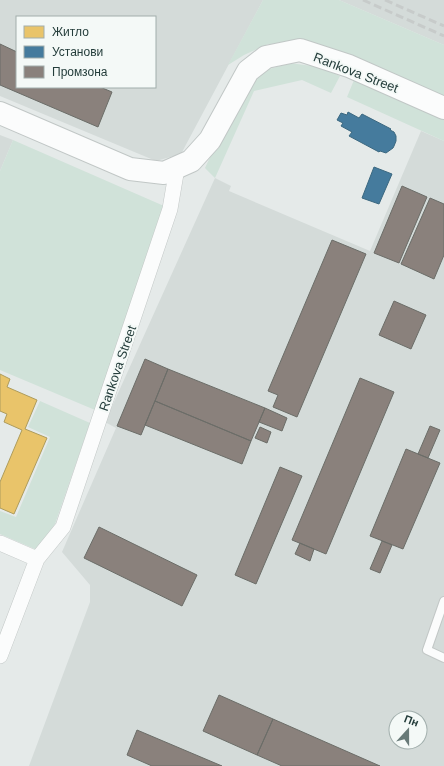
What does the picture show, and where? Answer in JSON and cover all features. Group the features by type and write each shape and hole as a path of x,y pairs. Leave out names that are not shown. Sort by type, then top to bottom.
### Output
{"street":[{"name":"Rankova Street","path":"0,113 130,169 164,173 191,161 210,140 248,70 266,57 300,50 349,66 444,108"},
{"name":"Rankova Street","path":"0,656 37,559 63,527 170,209 177,168"},
{"path":"0,543 37,559"}],"lane":[{"path":"444,601 427,650 444,658"}],"shaded area":[{"path":"0,0 263,0 181,154 156,161 0,96"},
{"path":"339,0 444,0 444,45"},
{"path":"421,131 444,141 444,766 29,766 90,602 90,585 62,552 116,428 105,422 215,178 231,186 229,191 370,251"},
{"path":"0,135 13,140 0,171"}],"green space":[{"path":"263,0 339,0 444,45 444,100 296,43 268,44 244,55 228,65"},
{"path":"290,63 319,67 340,76 331,93 302,80 254,91 215,178 205,168 239,95 259,72"},
{"path":"354,80 444,119 444,141 347,97"},
{"path":"13,140 164,206 95,410 0,370 0,171"},
{"path":"40,401 90,423 55,524 37,550 0,534 0,511 16,517 50,437 28,427"}],"building: Житло":[{"path":"0,374 10,379 7,387 37,400 25,429 47,438 14,514 0,508 0,482 22,430 4,422 7,414 0,411"}],"building: Установи":[{"path":"348,112 359,118 362,114 391,129 390,130 394,132 396,136 396,141 393,148 386,153 379,152 349,136 352,132 341,126 343,123 337,120 341,113 347,115"},
{"path":"374,167 392,174 379,204 362,198"}],"building: Промзона":[{"path":"0,44 16,52 16,88 102,88 112,92 98,127 0,85"},
{"path":"402,186 427,197 399,263 374,253"},
{"path":"430,198 444,204 444,255 434,279 401,264"},
{"path":"332,240 366,254 297,417 273,407 278,395 268,391"},
{"path":"394,301 426,315 411,349 379,335"},
{"path":"145,359 168,369 141,435 117,426"},
{"path":"168,369 265,408 251,441 155,401"},
{"path":"360,378 394,392 326,554 292,540"},
{"path":"155,401 251,441 242,464 145,425"},
{"path":"265,408 287,418 282,431 259,422"},
{"path":"430,426 440,430 428,458 418,454"},
{"path":"260,427 271,432 267,443 255,438"},
{"path":"406,449 440,463 403,549 370,536"},
{"path":"280,467 302,476 256,584 235,575"},
{"path":"99,527 197,575 182,606 84,558"},
{"path":"382,541 392,545 380,573 370,569"},
{"path":"300,543 314,549 310,561 295,554"},
{"path":"219,695 273,719 257,755 203,731"},
{"path":"273,719 380,766 282,766 257,755"},
{"path":"137,730 222,766 152,766 127,755"}],"railway":[{"path":"363,0 444,36"},
{"path":"385,0 444,26"}]}
